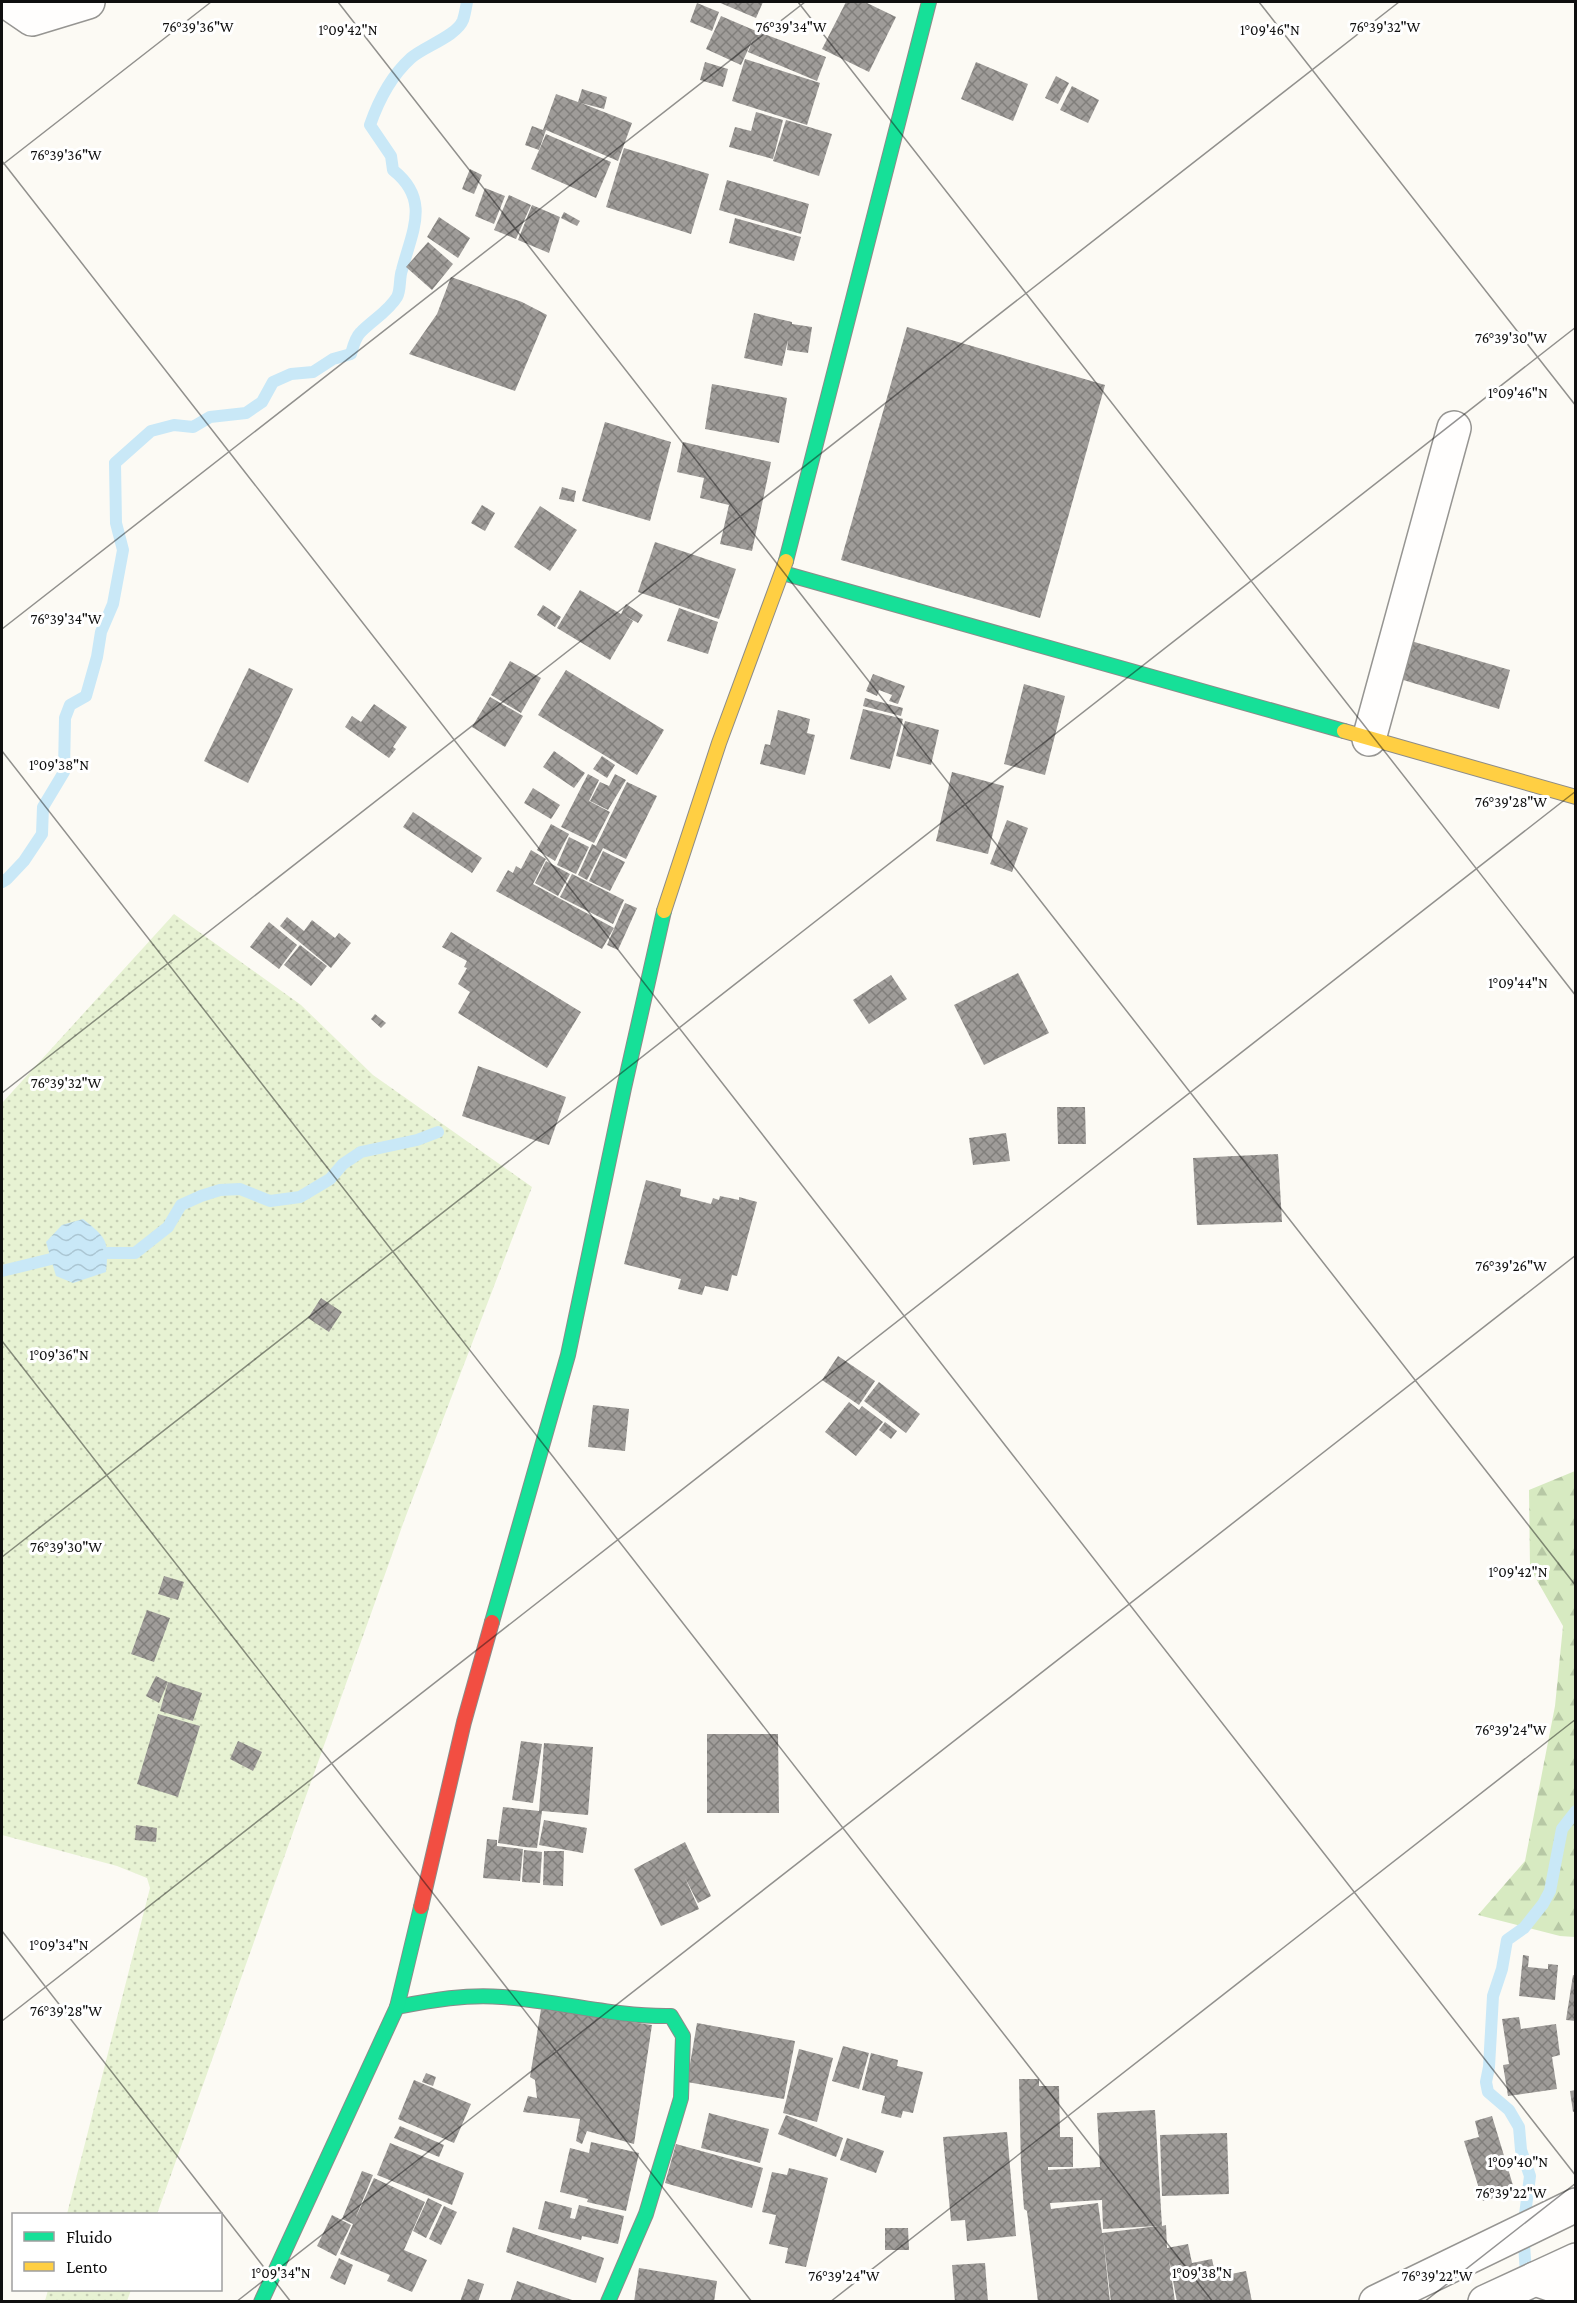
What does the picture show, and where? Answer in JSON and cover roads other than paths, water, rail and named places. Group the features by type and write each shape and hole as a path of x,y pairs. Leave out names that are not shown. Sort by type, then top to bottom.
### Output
{"street":[{"path":"7,2 33,19 88,2"},
{"path":"261,2301 398,2007 464,1722 568,1355 624,1088 665,908 719,743 783,573 930,2"},
{"path":"1369,739 1454,428"},
{"path":"783,573 1575,797"},
{"path":"398,2007 431,2000 501,1997 647,2018 670,2016 683,2036 681,2098 646,2214 608,2301"},
{"path":"1376,2301 1575,2205"},
{"path":"1485,2301 1575,2260"},
{"path":"1535,2278 1575,2293"}],"water":[{"path":"83,1219 105,1241 106,1272 73,1283 56,1276 46,1242 62,1225"}],"waterway":[{"path":"2,882 24,861 42,834 43,807 64,772 65,718 70,705 86,696 97,657 101,632 113,604 123,550 116,523 115,463 151,431 174,425 193,427 210,417 246,413 262,402 273,382 291,374 313,372 333,359 351,354 358,335 393,302 398,294 401,273 414,229 415,205 412,193 405,181 393,170 391,156 370,125 377,106 397,72 416,54 460,26 467,2"},
{"path":"108,1253 135,1253 168,1227 181,1205 201,1196 220,1190 240,1189 270,1201 300,1197 330,1179 343,1164 361,1152 417,1140 438,1132"},
{"path":"2,1271 51,1259"},
{"path":"1528,2302 1523,2230 1530,2176 1521,2150 1519,2127 1509,2110 1488,2092 1486,2082 1493,1996 1502,1969 1507,1940 1524,1928 1550,1891 1562,1829 1576,1811"}]}
